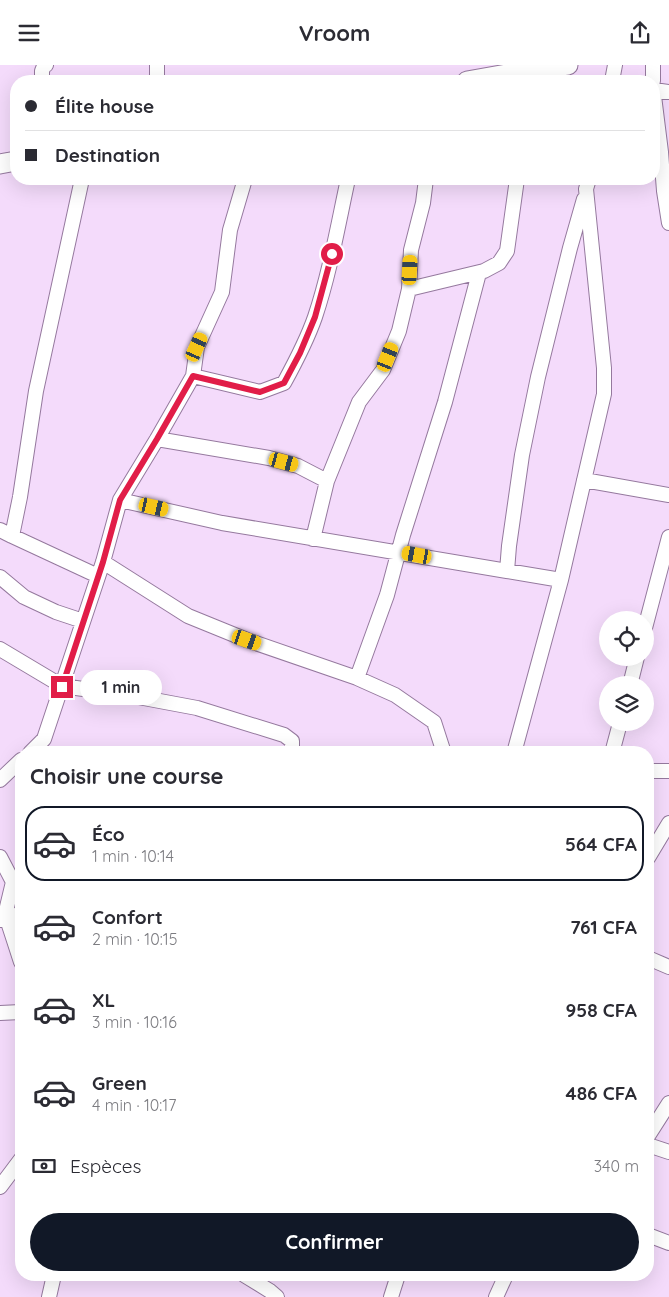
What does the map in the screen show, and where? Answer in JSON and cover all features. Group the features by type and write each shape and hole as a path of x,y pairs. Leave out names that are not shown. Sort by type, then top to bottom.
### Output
{"main road":[{"path":"533,75 568,65"}],"street":[{"path":"660,144 669,223"},
{"path":"81,185 36,391 20,497 6,533 98,576"},
{"path":"37,746 44,739 62,687 103,562 120,500 193,376 197,347 222,292 230,230 243,185"},
{"path":"193,376 260,392 284,383 300,353 315,317 347,185"},
{"path":"313,539 327,481 359,401 383,371 399,331 409,289 411,250 423,203 425,185"},
{"path":"409,289 478,273 498,263 507,251 516,185"},
{"path":"516,746 561,580 604,394 604,368 588,185"},
{"path":"507,571 522,455 538,377 588,185"},
{"path":"356,678 387,595 403,535 445,402 478,273"},
{"path":"157,439 269,458 298,466 327,481"},
{"path":"584,480 669,495"},
{"path":"120,500 222,523 561,580"},
{"path":"649,611 669,537"},
{"path":"103,562 188,616 247,640 356,678 395,695 434,722 442,746"},
{"path":"0,577 24,597 56,612 83,621"},
{"path":"0,649 62,687 133,696 197,709 284,735 292,741 292,746"},
{"path":"614,746 618,731"},
{"path":"0,780 15,766"},
{"path":"654,771 669,771"},
{"path":"654,848 669,823"},
{"path":"0,857 13,882 3,919 15,948"},
{"path":"3,919 15,915"},
{"path":"654,961 669,967"},
{"path":"0,1013 15,1012"},
{"path":"654,1127 669,1103"},
{"path":"654,1147 669,1153"},
{"path":"0,1187 15,1167"},
{"path":"654,1237 669,1243"},
{"path":"49,1297 53,1281"},
{"path":"254,1281 277,1297"},
{"path":"391,1297 396,1281"},
{"path":"496,1297 503,1281"}],"route":[{"path":"62,687 103,562 120,500 193,376 260,392 284,383 300,353 315,317 332,254"}]}
